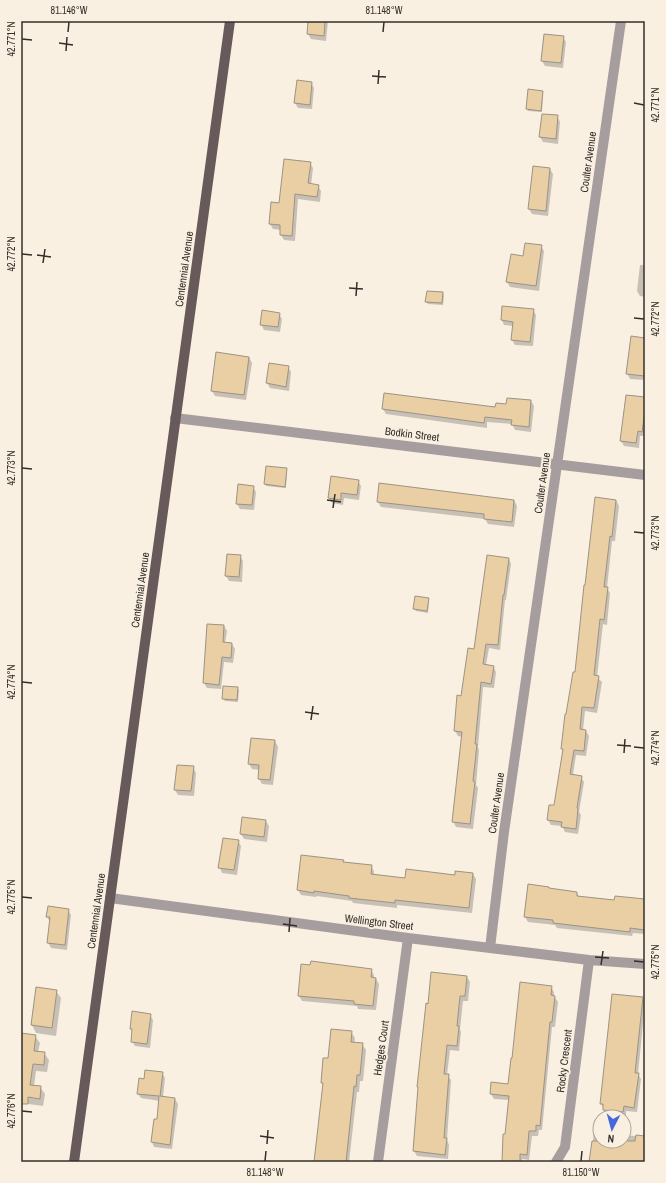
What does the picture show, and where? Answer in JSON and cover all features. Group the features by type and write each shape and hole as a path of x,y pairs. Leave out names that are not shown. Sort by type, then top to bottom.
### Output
{"main road":[{"name":"Centennial Avenue","path":"74,1162 230,21"}],"street":[{"name":"Coulter Avenue","path":"490,948 504,832 621,21"},
{"name":"Bodkin Street","path":"175,418 645,474"},
{"name":"Wellington Street","path":"110,898 408,938 589,960 645,964"},
{"name":"Hedges Court","path":"378,1162 408,938"},
{"name":"Rocky Crescent","path":"556,1162 565,1147 589,960"}],"building":[{"path":"308,21 325,21 324,36 307,34"},
{"path":"544,34 564,36 561,63 541,61"},
{"path":"297,80 312,82 310,105 294,103"},
{"path":"528,89 543,91 541,111 526,109"},
{"path":"542,114 558,115 556,139 539,137"},
{"path":"284,159 311,162 308,183 319,185 317,197 295,194 292,236 280,235 280,225 269,224 271,202 279,203"},
{"path":"533,166 550,168 546,211 528,209"},
{"path":"525,243 542,245 536,286 506,282 511,254 523,256"},
{"path":"427,291 443,292 442,303 425,302"},
{"path":"502,306 534,309 530,342 511,340 513,322 501,320"},
{"path":"262,310 280,313 278,327 260,325"},
{"path":"631,336 645,338 645,376 626,374"},
{"path":"216,352 249,357 244,395 211,391"},
{"path":"269,363 289,366 286,387 266,383"},
{"path":"384,393 495,407 496,403 506,404 507,398 531,400 529,427 511,425 512,420 485,417 484,423 382,409"},
{"path":"626,395 645,397 642,432 638,431 636,443 620,441"},
{"path":"266,466 287,468 285,487 264,484"},
{"path":"331,476 359,480 357,495 341,493 341,500 328,498"},
{"path":"379,483 514,500 512,522 484,519 484,514 377,502"},
{"path":"238,484 254,486 252,505 236,504"},
{"path":"595,497 616,500 604,587 608,587 604,620 600,619 594,675 599,676 594,708 582,707 580,729 586,730 584,751 574,750 570,774 582,776 577,808 576,829 561,827 562,822 547,820 549,805 554,805 563,749 561,749 565,714 573,672 575,672"},
{"path":"227,554 241,555 239,577 225,576"},
{"path":"487,555 509,558 503,595 498,645 486,644 483,664 494,666 491,684 481,682 475,744 477,744 473,781 475,782 470,824 452,822 462,732 454,731 457,695 461,696 468,648 474,649"},
{"path":"415,596 429,598 427,611 413,609"},
{"path":"207,624 224,625 223,642 232,643 231,658 222,657 219,685 203,683"},
{"path":"223,686 238,687 237,700 222,699"},
{"path":"251,738 275,740 270,780 258,779 259,765 248,764"},
{"path":"177,765 194,766 191,791 174,790"},
{"path":"242,817 266,820 264,837 240,834"},
{"path":"223,838 239,840 234,870 218,868"},
{"path":"301,855 372,865 371,874 405,878 406,869 455,875 455,871 473,873 469,908 395,900 395,903 349,898 349,896 314,891 314,893 297,890"},
{"path":"528,884 577,892 577,896 614,900 615,896 645,899 645,930 630,928 630,932 553,923 553,920 524,917"},
{"path":"48,906 69,909 65,945 47,943 50,917 46,917"},
{"path":"311,961 372,969 371,977 376,978 373,1006 354,1004 354,1001 298,996 301,964 310,965"},
{"path":"431,972 467,976 465,996 460,996 457,1046 447,1045 444,1074 449,1074 444,1138 447,1138 445,1155 413,1151 417,1087 426,1003 428,1004"},
{"path":"520,982 552,986 551,995 555,996 552,1022 550,1022 540,1126 536,1125 536,1131 529,1131 527,1155 520,1154 520,1162 502,1162 503,1134 505,1134 509,1096 490,1094 491,1082 508,1084"},
{"path":"36,987 57,990 52,1028 31,1025"},
{"path":"612,994 643,997 635,1073 639,1073 634,1108 624,1106 624,1109 603,1109 603,1104 600,1104"},
{"path":"132,1011 151,1014 147,1044 131,1042 132,1029 130,1029"},
{"path":"331,1029 352,1031 351,1042 363,1043 360,1075 357,1075 356,1087 354,1086 346,1162 314,1162 323,1083 321,1083 323,1058 328,1058"},
{"path":"21,1033 36,1035 34,1051 45,1052 44,1065 33,1064 30,1085 41,1086 40,1099 28,1097 28,1104 21,1104"},
{"path":"145,1070 163,1072 160,1096 175,1098 170,1145 151,1142 154,1119 157,1119 159,1096 137,1094 139,1078 144,1079"},
{"path":"636,1135 645,1136 645,1162 589,1162 592,1141 592,1149 632,1149 632,1141 635,1141"}]}
